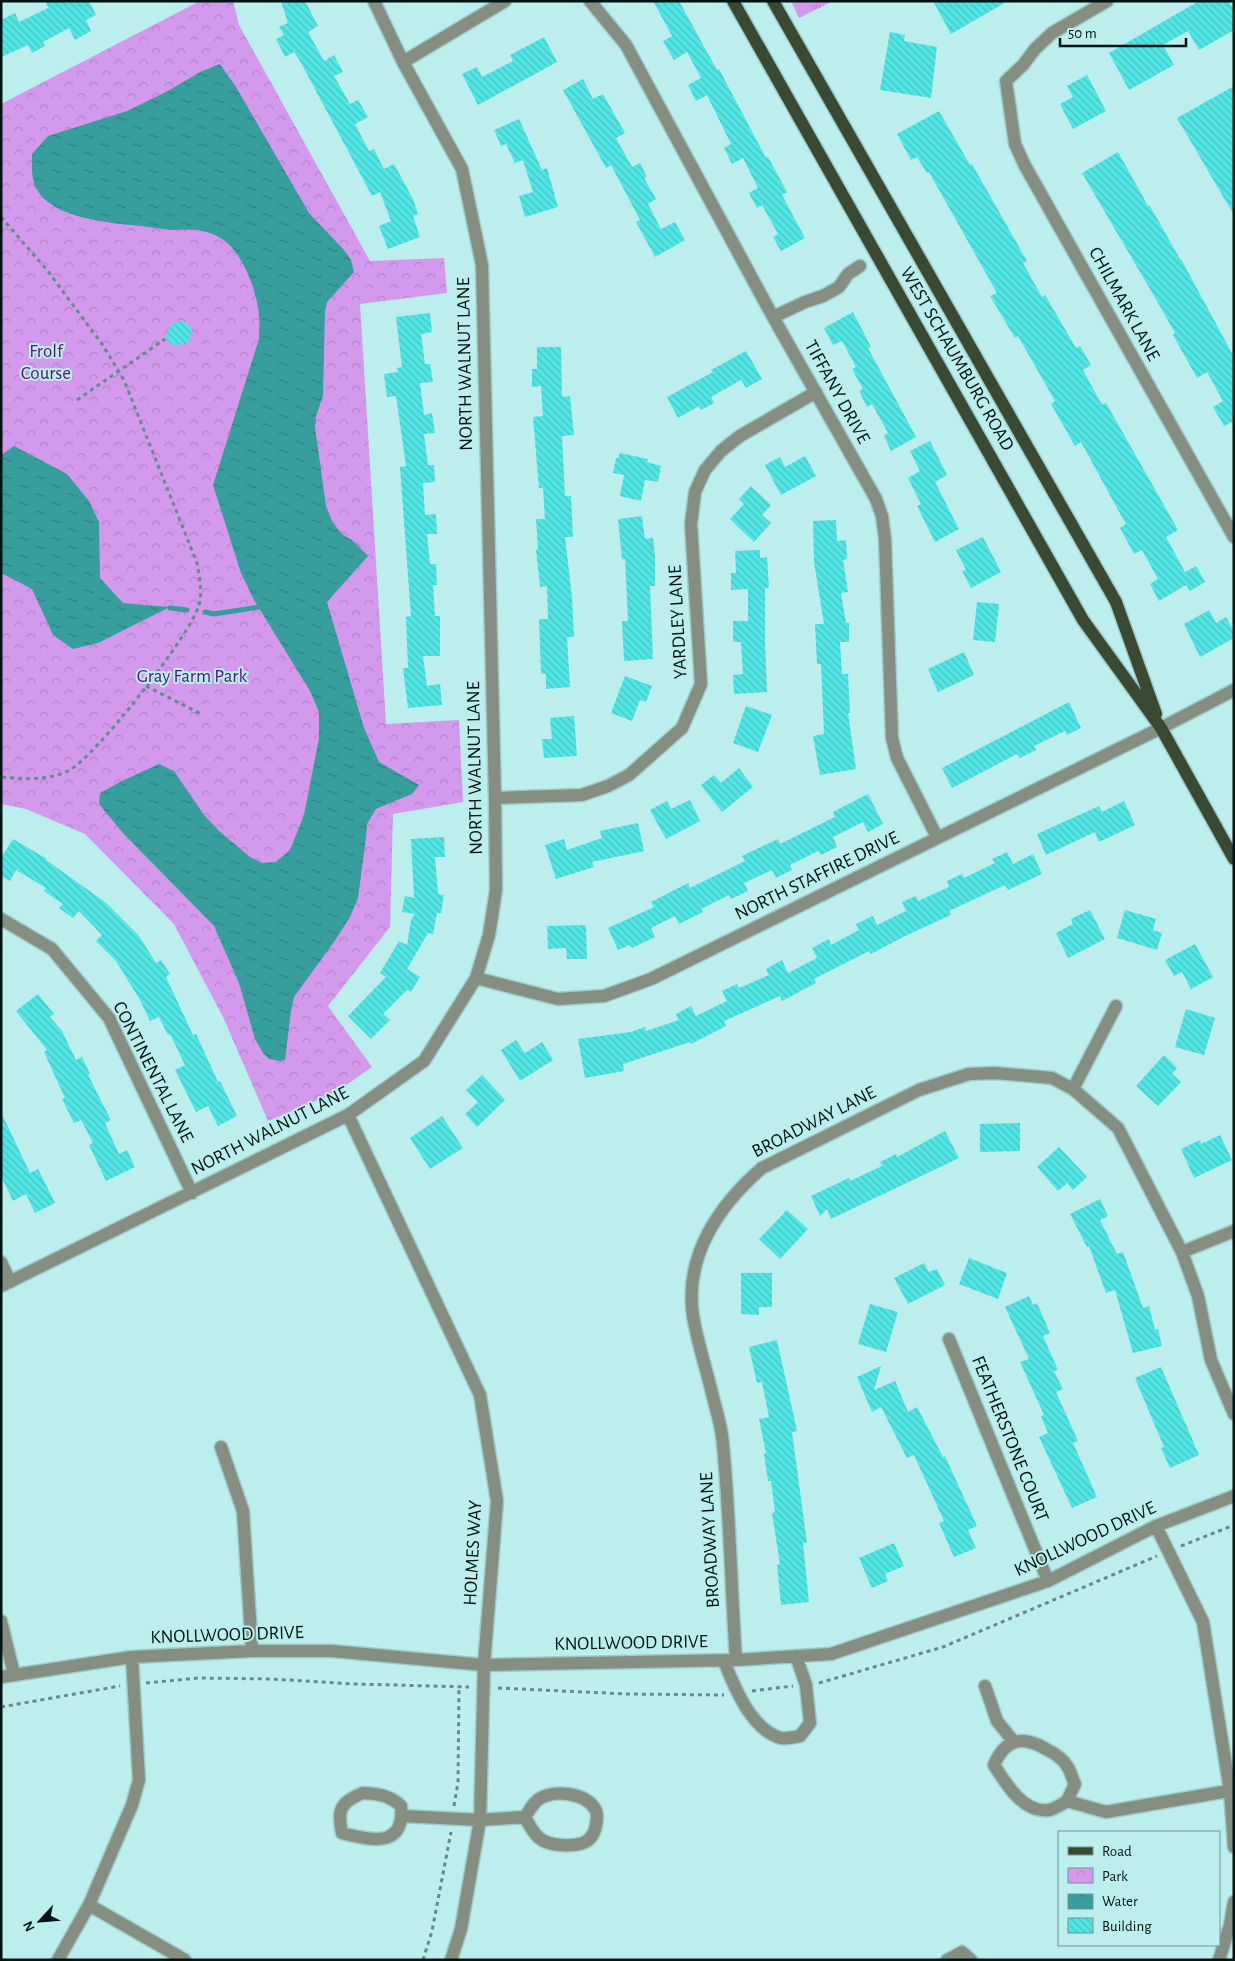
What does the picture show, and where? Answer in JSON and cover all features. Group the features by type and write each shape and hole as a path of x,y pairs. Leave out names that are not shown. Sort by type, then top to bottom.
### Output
{"main road":[{"name":"WEST SCHAUMBURG ROAD","path":"733,1 1083,620 1161,728 1234,859"},
{"name":"WEST SCHAUMBURG ROAD","path":"773,1 1116,602 1161,728"}],"street":[{"name":"NORTH WALNUT LANE","path":"6,1284 348,1115 424,1061 476,978 489,935 496,890 482,266 462,169 403,62 374,1"},
{"path":"403,62 505,1"},
{"name":"TIFFANY DRIVE","path":"590,1 626,45 773,317 876,499 882,516 885,539 892,738 896,758 937,837"},
{"name":"CHILMARK LANE","path":"1107,1 1052,33 1006,82 1011,126 1018,153 1234,537"},
{"path":"773,317 823,296 839,287 848,274 860,266"},
{"name":"YARDLEY LANE","path":"495,798 582,795 608,786 629,775 682,728 701,684 691,524 695,492 705,470 721,450 740,436 816,392"},
{"name":"NORTH STAFFIRE DRIVE","path":"476,978 558,999 604,996 651,979 1161,728 1234,690"},
{"name":"CONTINENTAL LANE","path":"1,919 52,949 109,1018 192,1193"},
{"path":"1073,1089 1116,1006"},
{"name":"BROADWAY LANE","path":"730,1660 723,1442 693,1315 692,1290 696,1264 706,1235 723,1208 744,1184 762,1168 919,1090 969,1074 994,1073 1052,1078 1073,1089 1118,1128 1182,1252 1198,1296 1211,1360 1234,1414"},
{"name":"HOLMES WAY","path":"348,1115 480,1395 497,1500 484,1665 480,1820 461,1929 451,1960"},
{"path":"1182,1252 1234,1231"},
{"path":"1,1262 6,1284"},
{"name":"FEATHERSTONE COURT","path":"949,1339 1048,1581"},
{"path":"221,1447 243,1511 252,1650"},
{"name":"KNOLLWOOD DRIVE","path":"8,1676 132,1657 252,1650 332,1652 484,1665 730,1660 831,1654 1048,1581 1156,1526 1234,1496"},
{"path":"1156,1526 1203,1622 1232,1791 1234,1847"},
{"path":"1,1620 8,1676"},
{"path":"730,1660 738,1693 750,1715 768,1731 781,1738 800,1736 810,1724 806,1685 796,1656"},
{"path":"58,1960 89,1905 132,1805 139,1780 132,1657"},
{"path":"985,1686 997,1721 1014,1742"},
{"path":"1026,1740 1054,1753 1068,1766 1074,1784 1067,1801 1051,1810 1035,1810 1016,1796 994,1765 1005,1746 1026,1740"},
{"path":"1067,1801 1106,1812 1232,1791"},
{"path":"363,1793 382,1794 393,1798 401,1806 402,1816 397,1832 388,1838 375,1840 342,1833 339,1817 344,1804 351,1798 363,1793"},
{"path":"564,1793 584,1799 596,1810 597,1820 595,1832 589,1840 576,1846 547,1844 532,1832 525,1817 537,1800 546,1795 564,1793"},
{"path":"402,1816 480,1820 525,1817"},
{"path":"1219,1960 1229,1946 1234,1902"},
{"path":"89,1905 185,1960"},
{"path":"947,1960 962,1952 971,1960"}],"path":[{"path":"1,217 47,270 102,344 124,380 197,563 201,592 199,606 182,638 95,749 70,770 44,779 1,777"},
{"path":"77,400 165,340"},
{"path":"146,686 201,714"},
{"path":"1,1707 134,1684 199,1678 459,1686"}],"green space":[{"name":"Gray Farm Park","path":"200,1 233,1 239,25 370,261 444,258 447,293 360,304 386,724 459,720 463,802 393,814 390,927 328,1006 372,1067 335,1093 268,1121 224,1019 174,924 85,834 26,809 1,804 1,104"},
{"path":"791,1 833,1 799,18"}],"water":[{"path":"220,64 236,87 309,213 351,260 354,272 327,302 325,312 323,396 316,416 315,427 326,506 333,523 343,535 352,540 368,556 327,602 364,728 379,762 419,785 412,794 376,809 367,824 358,898 350,917 336,939 294,997 285,1060 279,1061 269,1059 255,1039 239,983 214,926 123,833 99,804 100,793 159,764 174,771 204,815 219,831 250,857 262,863 276,862 290,850 304,815 319,738 319,712 310,691 254,600 241,573 213,485 259,339 256,296 248,273 236,253 216,235 197,230 171,230 98,221 68,213 55,207 44,198 36,188 32,171 32,154 48,136 127,111 168,91 200,72"},
{"path":"14,446 67,474 89,501 99,522 100,578 123,603 170,607 98,643 73,649 53,635 32,589 1,573 1,455"}],"building":[{"path":"45,1 89,1 96,15 86,20 91,31 75,40 69,28 43,42 45,46 32,53 28,45 1,57 1,20 15,13 19,22 48,8"},
{"path":"281,1 305,1 318,26 308,32 324,61 334,55 343,72 334,76 350,104 358,100 368,117 355,124 369,151 374,149 384,169 394,164 413,199 418,214 413,216 420,237 388,249 379,226 391,221 380,192 372,196 300,61 294,52 285,57 276,39 284,35 279,27 288,23"},
{"path":"653,1 679,1 717,70 719,69 766,158 768,157 787,192 782,195 805,238 781,251 773,237 778,234 762,205 757,208 749,193 758,188 743,158 732,164 724,148 731,144 707,95 696,101 688,85 701,78 687,52 674,60 663,41 672,36"},
{"path":"933,1 1008,1 951,34"},
{"path":"1199,1 1229,1 1234,10 1234,30 1199,50 1188,31 1163,45 1174,65 1129,90 1109,53"},
{"path":"890,32 905,35 904,41 937,47 931,98 880,90"},
{"path":"544,37 557,62 478,105 462,74 477,67 482,77 513,61 510,55"},
{"path":"1087,75 1106,111 1073,129 1060,104 1073,97 1067,86"},
{"path":"583,79 593,99 603,94 625,133 616,138 632,167 640,163 647,177 644,178 656,199 648,204 661,229 675,222 685,240 655,257 636,222 640,220 611,165 606,168 563,90"},
{"path":"1234,86 1234,215 1177,118"},
{"path":"939,111 970,165 972,164 1027,261 1023,263 1042,297 1045,295 1076,348 1080,346 1091,365 1083,370 1102,405 1106,403 1178,530 1166,537 1185,572 1196,566 1205,582 1190,591 1186,585 1159,601 1150,584 1158,579 1142,550 1134,554 1120,528 1126,524 1081,442 1075,446 1051,404 1055,401 1018,336 1015,338 990,296 997,293 929,172 927,173 917,157 911,160 897,134"},
{"path":"519,119 542,170 547,168 558,207 525,217 519,196 533,192 523,160 515,163 506,144 501,146 494,130"},
{"path":"1118,152 1148,206 1150,206 1181,259 1234,357 1234,421 1224,426 1213,407 1223,401 1207,372 1197,378 1173,335 1175,333 1082,173"},
{"path":"853,312 871,347 868,348 916,437 891,451 884,436 888,433 872,404 867,407 859,391 863,389 852,369 856,367 842,341 833,345 824,328"},
{"path":"430,313 432,332 421,334 425,364 430,364 433,382 420,383 424,415 432,413 435,433 424,434 428,465 434,465 435,482 423,483 425,515 436,514 437,534 427,534 430,564 436,564 437,585 433,585 435,616 440,616 440,656 423,656 427,686 440,684 442,705 408,708 403,668 408,668 406,617 411,616 400,467 406,466 396,396 387,397 384,374 398,372 397,368 402,367 396,317"},
{"path":"183,321 192,329 189,342 174,346 165,339 171,324"},
{"path":"537,347 561,347 562,397 570,396 574,435 562,436 565,496 571,496 573,537 565,537 572,597 574,637 567,637 570,687 546,689 546,674 541,674 539,619 548,619 547,586 540,587 536,549 538,549 536,519 545,519 543,488 539,488 533,417 543,416 541,386 532,387 532,369 537,369"},
{"path":"746,351 762,379 746,388 741,380 711,397 714,403 701,410 699,406 678,418 667,397 713,372 711,370"},
{"path":"930,441 947,475 935,482 959,529 935,542 917,506 921,504 908,478 920,471 910,451"},
{"path":"620,453 648,459 647,462 661,466 658,482 645,480 641,501 620,496 624,475 613,473 616,458 618,458"},
{"path":"805,456 816,476 781,495 765,465 780,457 785,467"},
{"path":"751,486 771,505 762,515 771,523 754,542 730,519 744,504 739,499"},
{"path":"642,516 645,539 653,538 655,556 655,586 650,586 653,659 624,661 622,621 628,621 625,559 622,559 618,519"},
{"path":"836,520 837,541 846,540 847,559 843,560 848,592 841,593 846,623 849,623 849,642 840,642 842,674 848,674 850,713 848,713 856,769 820,775 813,736 824,734 821,664 817,664 815,624 824,624 814,562 813,521"},
{"path":"983,537 1001,572 971,588 962,571 966,570 956,550"},
{"path":"760,550 760,558 767,557 769,588 765,588 767,692 734,694 733,675 743,674 741,642 733,642 733,621 748,621 748,589 731,590 731,573 736,573 735,551"},
{"path":"977,602 999,604 995,642 973,640"},
{"path":"1209,610 1216,623 1226,617 1234,631 1234,638 1200,657 1184,624"},
{"path":"964,652 974,675 938,692 928,669"},
{"path":"625,676 652,686 646,702 640,700 632,721 611,713"},
{"path":"1069,702 1081,728 1067,735 1065,731 1034,746 1036,750 1020,758 1017,754 952,788 942,768"},
{"path":"746,706 772,715 758,752 733,743"},
{"path":"574,716 577,756 544,758 542,739 552,739 550,718"},
{"path":"739,768 753,787 722,812 701,785 714,775 721,783"},
{"path":"868,794 883,824 868,832 863,822 833,837 837,847 821,855 818,851 790,865 792,870 776,878 772,870 744,883 748,891 731,899 729,895 701,909 703,912 679,924 675,916 651,928 655,937 632,948 630,945 618,950 608,928 654,907 651,902 688,883 690,888 745,861 742,856 778,839 780,844 835,817 833,812"},
{"path":"690,800 700,821 666,839 650,810 667,801 671,809"},
{"path":"1124,801 1135,825 1099,842 1095,832 1046,855 1037,834 1099,806 1102,812"},
{"path":"638,823 644,851 592,862 594,867 556,879 545,845 564,839 567,850 602,838 600,831"},
{"path":"444,837 445,857 435,857 438,894 444,895 441,913 437,913 433,934 428,933 407,969 420,977 411,992 407,990 383,1014 390,1020 371,1039 348,1016 386,977 380,973 399,941 407,945 411,920 415,914 402,912 405,896 414,898 411,839"},
{"path":"13,839 47,859 105,902 139,936 156,963 161,960 170,974 166,977 193,1035 196,1034 218,1082 220,1081 237,1116 218,1126 208,1106 196,1112 175,1070 185,1065 170,1034 168,1035 159,1017 150,1021 140,1000 116,961 96,941 102,935 79,911 73,918 59,908 63,904 44,891 46,888 16,870 10,881 1,876 1,858"},
{"path":"1007,852 1013,864 1033,854 1042,874 1008,890 1005,885 949,911 951,915 871,954 869,951 814,979 816,983 782,1001 780,996 724,1021 726,1026 691,1044 690,1042 623,1064 624,1071 585,1078 578,1039 631,1032 645,1027 646,1031 679,1020 676,1014 691,1006 696,1016 727,1001 722,991 737,984 739,988 769,975 766,969 782,960 788,973 817,958 812,948 829,939 831,945 859,930 856,924 873,916 877,925 906,911 902,902 916,896 918,901 949,887 947,881 962,874 964,878 995,863 992,859"},
{"path":"1090,910 1105,939 1068,958 1056,933 1073,924 1071,919"},
{"path":"1125,910 1156,919 1153,930 1162,933 1157,950 1117,938"},
{"path":"586,925 587,959 567,959 566,948 548,949 547,926"},
{"path":"1195,944 1213,977 1191,989 1182,972 1174,976 1165,960"},
{"path":"38,994 54,1014 50,1017 62,1031 76,1060 82,1057 90,1074 88,1075 111,1120 105,1123 119,1154 127,1150 135,1167 106,1181 89,1145 93,1143 81,1120 74,1123 62,1099 65,1098 44,1052 47,1050 16,1011"},
{"path":"1186,1009 1215,1018 1204,1055 1175,1047"},
{"path":"516,1040 525,1053 542,1042 553,1060 520,1081 501,1050"},
{"path":"1164,1055 1177,1068 1172,1074 1181,1082 1158,1106 1136,1086"},
{"path":"482,1075 505,1100 477,1127 465,1114 478,1102 466,1090"},
{"path":"1,1112 30,1173 38,1169 55,1203 35,1213 26,1194 13,1201 1,1176"},
{"path":"442,1116 463,1148 430,1169 410,1138"},
{"path":"1020,1123 1020,1151 980,1152 980,1124"},
{"path":"945,1131 959,1158 831,1219 827,1209 820,1216 811,1196 849,1178 850,1181 882,1166 880,1162 896,1154 897,1157"},
{"path":"1220,1135 1232,1160 1194,1178 1181,1149 1200,1140 1201,1144"},
{"path":"1059,1147 1087,1177 1073,1190 1067,1183 1058,1191 1037,1167"},
{"path":"1100,1199 1108,1216 1100,1220 1117,1254 1123,1252 1143,1308 1149,1306 1155,1330 1158,1329 1162,1346 1133,1353 1115,1290 1106,1293 1089,1246 1087,1247 1070,1214"},
{"path":"787,1210 808,1229 780,1259 759,1239"},
{"path":"969,1258 1007,1273 998,1299 959,1284"},
{"path":"924,1263 929,1272 937,1269 945,1285 908,1304 894,1278"},
{"path":"741,1273 772,1273 772,1307 759,1307 759,1315 741,1314"},
{"path":"1029,1296 1033,1305 1037,1303 1050,1333 1043,1336 1058,1370 1054,1371 1063,1389 1056,1392 1078,1441 1073,1443 1097,1497 1072,1508 1039,1437 1048,1433 1041,1416 1044,1415 1020,1362 1029,1359 1005,1307"},
{"path":"870,1304 898,1312 886,1352 858,1344"},
{"path":"777,1340 797,1431 792,1432 807,1543 803,1543 809,1602 781,1605 777,1565 780,1564 772,1513 775,1512 771,1481 768,1481 764,1454 766,1453 759,1419 769,1417 762,1382 757,1383 749,1347"},
{"path":"881,1366 874,1390 895,1381 908,1412 917,1407 943,1457 945,1456 977,1526 968,1530 976,1548 954,1557 939,1523 944,1521 914,1455 907,1458 881,1407 872,1412 857,1377"},
{"path":"1161,1367 1199,1455 1170,1468 1161,1448 1164,1447 1135,1378"},
{"path":"894,1543 904,1566 885,1574 888,1581 872,1588 859,1558"}],"waterway":[{"path":"205,612 214,614 259,607"},
{"path":"170,608 187,610"}],"park label":[{"name":"Frolf Course","path":"46,362"}]}
